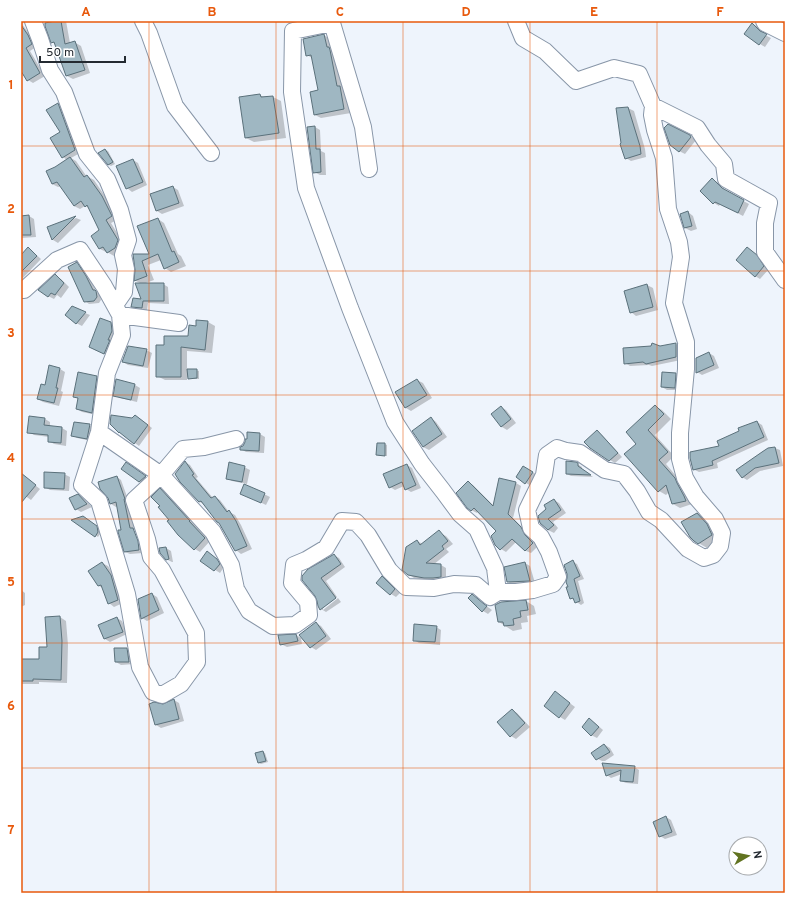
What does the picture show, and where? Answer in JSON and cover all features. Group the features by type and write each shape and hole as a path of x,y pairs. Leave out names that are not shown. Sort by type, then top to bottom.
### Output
{"street":[{"path":"32,21 40,39 50,70 64,92 87,154 107,179 120,210 128,240 122,255 126,269 124,292 117,310"},
{"path":"143,21 149,33 175,106 211,153"},
{"path":"99,432 161,475 213,532 231,565 236,589 249,611 273,626 295,625 309,615 308,602 292,583 294,565 306,560 326,548 342,521 356,522 368,535 389,570 406,587 434,588 454,584 476,585 490,597 498,592 533,590 553,584 558,577 549,552 541,537 531,528 527,510 544,475 547,456 557,448 580,453 605,470 624,474 637,491 649,512 661,520 688,549 704,558 713,555 720,546 722,533 715,519 696,497 686,478 680,459 681,425 686,369 686,342 674,303 681,257 679,242 668,209 664,158 655,130 652,115 653,106 639,74 614,68 576,81 545,51 522,38 516,21"},
{"path":"764,21 765,23 785,33"},
{"path":"369,169 363,127 332,23 293,31 292,92 306,188 355,322 395,422 422,464 460,514 477,530 495,568 498,592"},
{"path":"653,106 697,128 708,145 724,164 726,179 769,204 765,223 765,252 785,280"},
{"path":"21,290 24,290 57,260 80,250 104,286 117,310 122,335 107,373 99,432 82,485 99,500 127,594 140,667 153,692 162,695 181,684 197,662 196,633 162,570 151,557 147,539 134,500 161,475 183,449 204,447 236,438"},
{"path":"117,310 179,323"}],"building":[{"path":"61,21 65,44 75,41 85,70 66,76 54,42 51,43 45,26 45,23"},
{"path":"752,23 760,31 767,34 759,45 744,34"},
{"path":"21,25 32,44 26,48 40,73 27,81 21,71"},
{"path":"324,34 327,47 329,47 330,50 337,86 340,86 344,109 314,115 310,92 318,90 311,55 306,56 303,39"},
{"path":"260,94 261,97 273,96 279,133 245,138 239,97"},
{"path":"58,103 75,150 62,158 50,138 60,132 46,110"},
{"path":"628,107 641,154 625,159 620,144 616,108"},
{"path":"668,124 690,135 691,137 679,152 670,145 664,128"},
{"path":"315,126 316,149 320,149 321,172 313,173 307,127"},
{"path":"105,149 113,162 108,165 98,153"},
{"path":"70,157 84,177 87,175 102,196 112,216 106,220 118,240 115,248 107,253 103,247 99,249 91,236 99,230 87,205 85,207 81,201 74,206 57,182 52,184 46,171"},
{"path":"133,159 143,182 126,189 116,166"},
{"path":"712,178 722,188 744,200 738,213 715,202 713,204 700,191"},
{"path":"173,186 179,203 156,211 150,194"},
{"path":"688,211 692,226 684,228 680,214"},
{"path":"29,215 31,235 21,235 21,216"},
{"path":"76,216 52,240 47,227"},
{"path":"158,218 172,252 174,251 179,262 164,269 158,254 142,261 147,276 134,281 135,270 133,254 149,254 137,226"},
{"path":"28,247 37,256 21,272 21,255"},
{"path":"747,247 757,255 764,266 755,277 736,260"},
{"path":"77,262 93,290 96,291 97,297 94,301 84,302 68,267"},
{"path":"55,274 64,283 55,295 51,293 48,297 38,290"},
{"path":"135,283 164,283 164,301 143,301 142,308 131,307 133,298 141,299"},
{"path":"647,284 653,307 630,313 624,291"},
{"path":"72,306 86,312 76,324 65,315"},
{"path":"100,318 111,322 112,331 104,354 89,347"},
{"path":"196,320 208,321 205,350 181,347 181,377 156,377 156,345 164,345 164,336 188,336 189,325 196,326"},
{"path":"652,343 660,346 676,343 676,357 646,364 643,362 624,364 623,348 651,346"},
{"path":"128,346 147,349 143,366 122,362"},
{"path":"709,352 714,365 696,373 696,358"},
{"path":"49,365 60,368 56,388 58,388 54,403 37,399 41,384 45,385"},
{"path":"187,369 197,369 197,378 188,379"},
{"path":"78,372 97,376 92,413 76,409 78,398 73,397"},
{"path":"662,372 676,373 675,388 661,387"},
{"path":"116,379 135,384 131,400 113,396"},
{"path":"417,379 427,395 405,408 395,392"},
{"path":"655,405 664,414 648,430 668,452 659,460 675,478 686,501 672,504 666,485 658,492 624,454 636,444 626,432"},
{"path":"501,406 511,419 501,427 491,414"},
{"path":"111,415 132,418 135,415 148,425 134,444 110,424"},
{"path":"29,416 45,418 44,425 62,427 61,443 48,442 48,435 27,433"},
{"path":"431,417 442,434 423,447 412,431"},
{"path":"757,421 764,437 712,461 713,465 693,470 690,452 719,446 717,441 739,431 738,428"},
{"path":"74,422 90,424 87,439 71,436"},
{"path":"597,430 618,453 609,461 584,442"},
{"path":"247,432 260,433 259,451 240,450 240,447 243,446 245,442 245,439 247,439"},
{"path":"377,443 385,443 385,456 376,455"},
{"path":"775,447 779,463 755,468 742,478 736,470 768,448"},
{"path":"185,461 194,474 192,475 211,498 215,496 227,512 229,510 236,521 247,546 235,551 219,523 201,501 199,502 180,482 175,474"},
{"path":"566,461 578,463 578,466 591,475 566,474"},
{"path":"126,462 146,476 139,482 121,469"},
{"path":"229,462 245,466 242,482 226,479"},
{"path":"407,464 416,485 405,490 402,482 389,488 383,474"},
{"path":"523,466 533,472 525,484 516,477"},
{"path":"44,472 65,473 64,489 44,488"},
{"path":"21,473 36,485 21,503"},
{"path":"117,476 125,499 130,528 133,528 138,541 139,550 124,552 118,532 118,530 121,530 116,502 110,504 108,498 100,489 98,482"},
{"path":"499,478 516,482 508,514 521,527 525,535 533,543 525,551 512,539 500,550 495,545 491,536 496,531 474,508 471,511 467,508 456,493 468,481 493,506"},
{"path":"244,484 265,493 261,503 240,494"},
{"path":"160,488 205,538 194,550 178,535 167,521 169,520 158,507 160,506 151,497"},
{"path":"78,494 87,504 75,510 69,498"},
{"path":"554,499 561,510 548,519 554,525 548,530 540,523 538,516 546,509 544,505"},
{"path":"697,513 707,524 712,535 698,544 690,537 681,522"},
{"path":"83,516 97,526 98,532 95,537 71,520"},
{"path":"439,530 448,541 442,546 444,549 426,563 441,564 441,577 424,578 408,575 402,570 406,547 417,540 420,545"},
{"path":"166,547 169,559 166,560 160,553 159,548"},
{"path":"207,551 217,559 220,564 214,571 200,561"},
{"path":"334,554 341,564 321,578 336,598 320,610 315,596 302,580 302,576 308,569"},
{"path":"573,560 580,576 574,579 580,601 575,603 573,598 570,599 566,587 568,587 566,582 567,574 564,565"},
{"path":"102,562 111,575 118,600 108,604 101,585 98,586 88,571"},
{"path":"525,562 530,581 507,582 504,567"},
{"path":"382,576 395,589 390,595 376,583"},
{"path":"152,593 159,610 141,619 138,599"},
{"path":"472,594 487,606 482,612 468,598"},
{"path":"526,600 528,610 520,611 521,617 513,619 514,625 504,626 503,622 498,622 495,605 501,602"},
{"path":"60,616 62,641 61,680 33,679 33,681 21,681 21,659 39,659 39,647 47,647 45,617"},
{"path":"117,617 123,632 104,639 98,625"},
{"path":"316,622 326,636 310,648 299,635"},
{"path":"414,624 437,626 435,642 413,641"},
{"path":"296,634 298,641 280,645 278,635"},
{"path":"114,648 127,648 129,662 115,662"},
{"path":"555,691 570,703 559,718 544,706"},
{"path":"174,699 179,719 155,725 149,704 154,702 163,704"},
{"path":"512,709 525,723 510,737 497,722"},
{"path":"589,718 599,727 591,736 582,727"},
{"path":"604,744 610,752 596,760 591,753"},
{"path":"263,751 266,761 258,763 255,753"},
{"path":"602,763 635,766 633,782 620,781 621,770 606,776"},
{"path":"666,816 672,832 659,837 653,822"}]}
